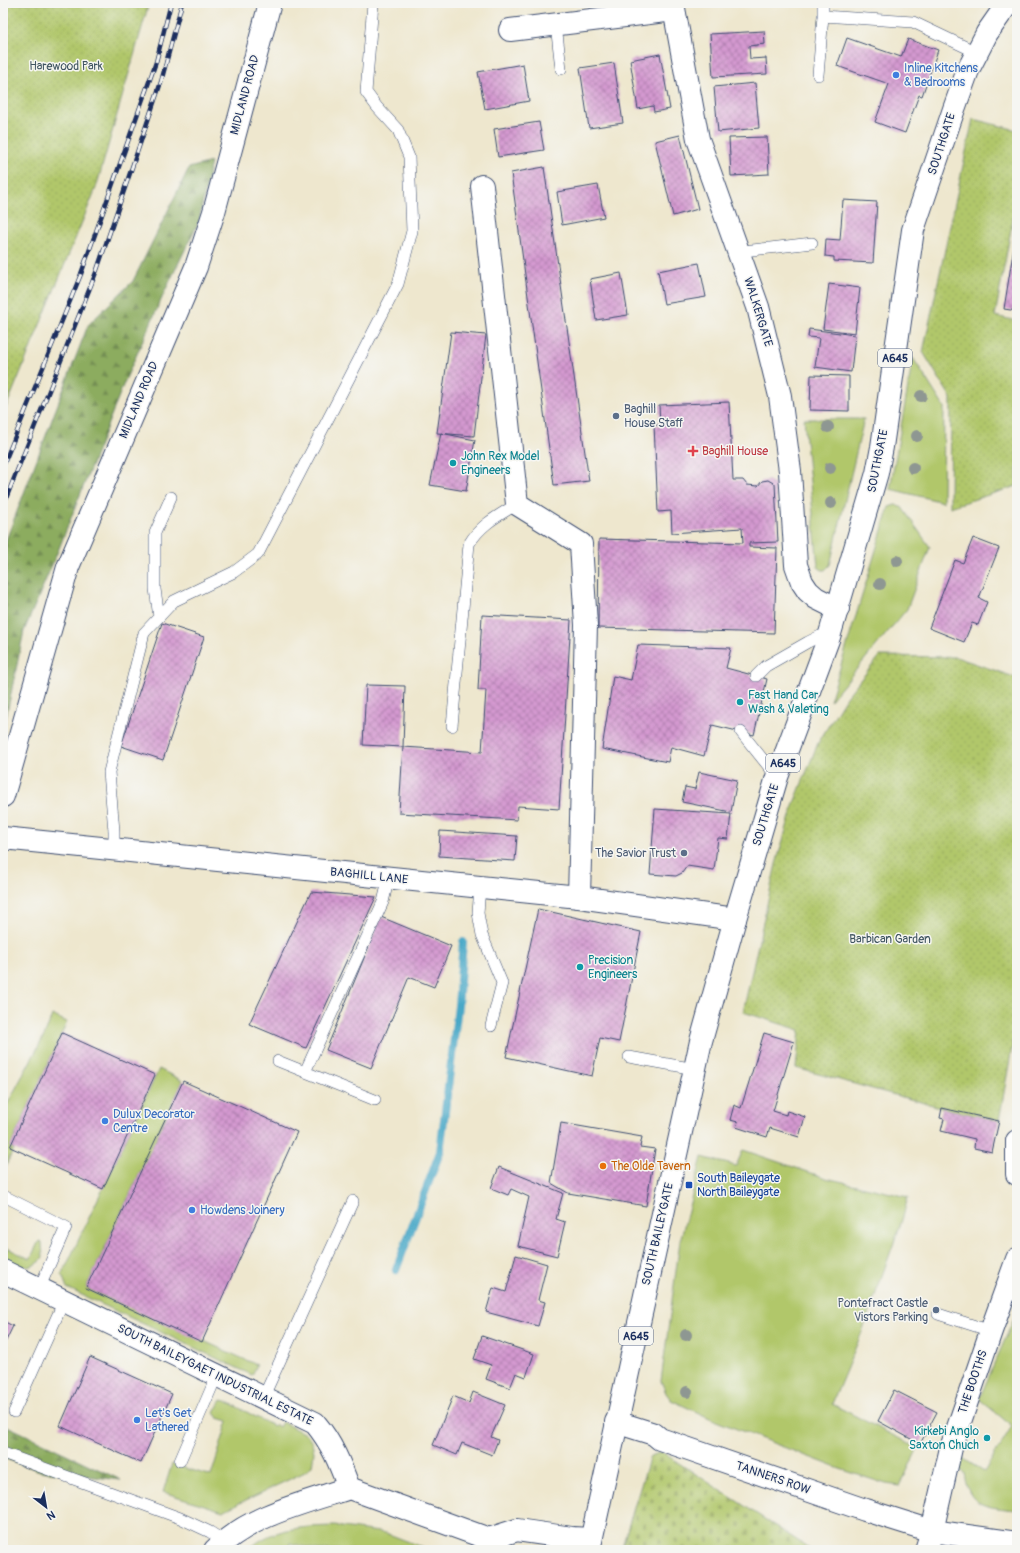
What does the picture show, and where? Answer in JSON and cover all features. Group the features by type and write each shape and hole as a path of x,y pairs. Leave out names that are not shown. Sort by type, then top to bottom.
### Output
{"main road":[{"name":"MIDLAND ROAD","path":"3,796 68,567 196,267 214,212 270,3"},
{"name":"SOUTHGATE","path":"735,919 777,777 838,609 877,473 913,230 954,109 976,52 987,32 1008,3"},
{"path":"510,30 674,6"},
{"name":"WALKERGATE","path":"674,6 698,139 758,306 780,396 790,471 796,565 802,582 808,591 816,598 838,609"},
{"path":"482,186 517,504 581,544 586,625 579,897"},
{"name":"BAGHILL LANE","path":"3,838 579,897 735,919"},
{"name":"SOUTH BAILEYGATE","path":"590,1545 701,1041 735,919"},
{"path":"1017,1141 1017,1174"},
{"name":"THE BOOTHS","path":"929,1541 951,1448 1017,1260"},
{"name":"SOUTH BAILEYGAET INDUSTRIAL ESTATE","path":"3,1271 315,1423 326,1435 334,1450 349,1488"},
{"name":"TANNERS ROW","path":"616,1422 654,1434 660,1439 843,1503 929,1541 1017,1543"},
{"path":"220,1546 248,1525 286,1509 349,1488 493,1544 517,1530 572,1538 590,1545"}],"lane":[{"path":"114,850 114,831 109,772 144,633 174,601 234,572 258,554 398,284 412,232 409,157 398,130 377,107 366,92 372,3"},
{"path":"818,76 823,3"},
{"path":"823,16 912,22 976,52"},
{"path":"556,24 561,69"},
{"path":"740,254 744,251 812,243"},
{"path":"159,617 155,589 155,533 171,497"},
{"path":"452,726 469,544 476,532 489,521 517,504"},
{"path":"756,676 766,666 808,642 820,636 829,637"},
{"path":"741,732 777,777"},
{"path":"305,1072 382,902 389,878"},
{"path":"480,887 478,913 482,935 502,983 491,1026"},
{"path":"629,1057 695,1069"},
{"path":"278,1061 375,1100"},
{"path":"6,1197 66,1227 39,1289"},
{"path":"263,1398 353,1202"},
{"path":"14,1412 64,1301"},
{"path":"938,1314 991,1331"},
{"path":"180,1461 217,1375"},
{"path":"3,1453 180,1518 210,1532 220,1546"}],"green space":[{"name":"Harewood Park","path":"3,3 149,3 96,188 3,415"},
{"path":"973,119 1017,130 1017,197 995,316 1017,321 1017,486 950,507 951,398 923,352"},
{"path":"211,162 199,221 166,289 124,383 58,551 24,631 3,732 3,548 88,325 133,281 189,168"},
{"path":"913,358 944,407 943,502 890,489"},
{"path":"804,419 864,419 830,565 825,570 818,567"},
{"path":"895,505 901,506 930,547 907,609 830,701 889,507"},
{"name":"Barbican Garden","path":"880,656 956,657 1017,678 1017,1019 999,1121 796,1068 800,1030 743,1012 776,864 794,803 818,743 846,697"},
{"path":"52,1015 67,1022 10,1147 14,1149 3,1172 3,1112 45,1034"},
{"path":"159,1069 183,1081 86,1288 257,1365 252,1375 67,1288 62,1275"},
{"path":"743,1150 826,1178 908,1197 902,1220 862,1332 832,1404 918,1448 900,1486 886,1484 840,1469 716,1421 671,1400 666,1393 661,1381 680,1241 702,1157 736,1166"},
{"path":"39,1241 42,1242 43,1258 32,1266 28,1267 18,1265 3,1257 3,1246 30,1259"},
{"path":"1017,1312 1017,1510 997,1508 981,1504 970,1493 966,1485 964,1473 958,1467 961,1457 984,1472 1012,1426 979,1399"},
{"path":"221,1400 226,1401 273,1426 275,1424 279,1427 282,1422 307,1435 312,1443 314,1452 312,1466 305,1472 223,1511 163,1492 172,1464 211,1476 228,1421 218,1418 214,1413"},
{"path":"3,1424 121,1480 40,1471 3,1458"},
{"path":"662,1452 812,1550 621,1550 650,1456"},
{"path":"335,1526 386,1533 430,1550 318,1550 290,1543 289,1550 248,1550 257,1542 267,1537 288,1530"}],"building":[{"path":"764,31 765,44 749,46 750,59 766,58 767,74 713,77 710,34"},
{"name":"Inline Kitchens & Bedrooms","path":"847,38 901,57 908,39 938,50 922,96 919,95 905,133 875,122 889,84 837,66"},
{"path":"660,54 670,109 654,112 653,106 638,109 630,60"},
{"path":"614,63 623,123 589,128 580,68"},
{"path":"523,64 529,101 485,109 478,72"},
{"path":"755,83 759,128 718,132 714,87"},
{"path":"539,122 544,150 498,157 494,129"},
{"path":"680,135 698,209 673,216 655,141"},
{"path":"767,137 769,174 731,176 729,138"},
{"path":"544,167 589,481 554,485 511,173"},
{"path":"598,185 604,217 562,225 557,192"},
{"path":"843,200 877,202 873,263 834,261 834,257 825,256 826,239 840,240"},
{"path":"1017,234 1017,311 1004,309"},
{"path":"699,263 706,297 664,304 658,271"},
{"path":"621,273 628,315 596,320 590,279"},
{"path":"829,284 860,288 855,333 823,329"},
{"path":"809,329 855,335 851,372 815,367 819,338 808,337"},
{"path":"451,332 486,335 474,436 437,433"},
{"path":"811,375 849,376 849,411 810,410"},
{"path":"729,402 733,480 743,480 747,485 758,486 762,481 768,480 775,484 778,542 749,543 749,547 777,548 774,633 598,628 599,539 743,543 742,528 672,533 671,511 658,512 654,425 660,425 659,405"},
{"name":"John Rex Model Engineers","path":"441,433 475,440 466,491 430,485"},
{"path":"973,538 999,548 979,598 987,602 978,625 972,623 964,642 929,628 955,560 963,563"},
{"path":"482,615 571,620 559,809 518,806 517,820 399,813 403,747 482,752 486,690 478,690"},
{"path":"162,623 204,637 163,760 121,746"},
{"path":"638,645 731,648 726,668 767,679 754,735 712,725 704,756 671,747 668,762 602,749 613,676 631,680"},
{"path":"366,685 405,686 403,747 363,745"},
{"path":"699,772 737,780 731,812 682,802 685,787 695,789"},
{"name":"The Savior Trust","path":"655,809 731,814 728,839 718,838 714,870 687,866 682,873 676,876 650,874"},
{"path":"440,831 517,836 515,861 439,856"},
{"path":"311,892 376,897 306,1048 249,1024"},
{"name":"Precision Engineers","path":"538,909 641,932 619,1042 600,1038 592,1076 506,1057"},
{"path":"381,917 451,946 434,987 409,977 371,1068 326,1050"},
{"path":"62,1033 155,1075 103,1189 10,1147"},
{"path":"764,1033 794,1042 773,1111 786,1115 787,1111 805,1117 799,1137 770,1128 767,1137 736,1127 738,1122 730,1120 734,1105 741,1108"},
{"name":"Howdens Joinery","path":"183,1081 297,1132 202,1342 86,1288"},
{"path":"942,1108 999,1121 992,1152 974,1148 975,1139 941,1131 944,1119 940,1118"},
{"name":"The Olde Tavern","path":"561,1123 642,1137 640,1147 655,1149 646,1206 568,1193 551,1183"},
{"path":"499,1167 563,1193 556,1219 565,1222 557,1256 518,1246 529,1197 511,1189 508,1195 491,1188"},
{"path":"516,1255 547,1264 538,1300 545,1302 538,1326 486,1312 493,1288 506,1292"},
{"path":"3,1321 13,1326 3,1347"},
{"path":"482,1336 534,1354 526,1377 516,1373 510,1388 486,1379 491,1365 474,1359"},
{"path":"90,1357 172,1394 141,1463 60,1426"},
{"path":"894,1390 937,1412 920,1444 878,1421"},
{"path":"473,1392 505,1405 491,1437 498,1440 492,1455 462,1443 457,1455 433,1445 453,1396 469,1403"}],"waterway":[{"path":"396,1270 440,1152 458,1006 463,942"}],"railway":[{"path":"3,466 81,274 156,62 171,3"},
{"path":"3,506 97,270 161,82 182,3"}],"place":[{"name":"Inline Kitchens & Bedrooms","path":"896,75"},
{"name":"Baghill House Staff","path":"616,416"},
{"name":"Baghill House","path":"693,451"},
{"name":"John Rex Model Engineers","path":"453,463"},
{"name":"Fast Hand Car Wash & Valeting","path":"740,702"},
{"name":"The Savior Trust","path":"684,853"},
{"name":"Precision Engineers","path":"580,967"},
{"name":"Dulux Decorator Centre","path":"105,1121"},
{"name":"The Olde Tavern","path":"603,1166"},
{"name":"South Baileygate North Baileygate","path":"689,1185"},
{"name":"Howdens Joinery","path":"192,1210"},
{"name":"Pontefract Castle Vistors Parking","path":"936,1310"},
{"name":"Let's Get Lathered","path":"137,1420"},
{"name":"Kirkebi Anglo Saxton Chuch","path":"987,1438"}]}
